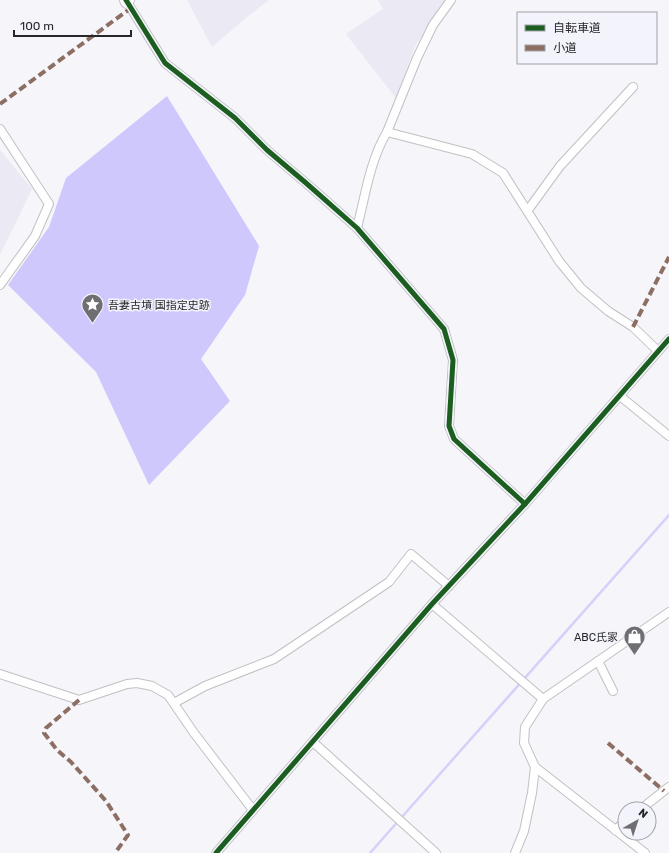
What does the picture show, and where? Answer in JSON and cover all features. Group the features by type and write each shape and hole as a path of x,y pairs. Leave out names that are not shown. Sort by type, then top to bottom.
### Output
{"street":[{"path":"357,228 373,165 381,141 387,132 417,58 434,25 452,0"},
{"path":"128,1 165,63 235,118 267,150 357,228 444,329 453,360 449,426 454,439 525,504"},
{"path":"528,210 560,166 634,87"},
{"path":"0,129 49,204 35,236 0,285"},
{"path":"387,132 472,154 503,173 528,210 559,261 581,288 608,312 633,327 658,351"},
{"path":"216,853 295,760 313,742 432,604 525,504 669,339"},
{"path":"620,396 669,436"},
{"path":"174,703 205,686 274,659 389,582 411,554 449,586"},
{"path":"432,604 543,699"},
{"path":"645,853 535,767 524,743 525,727 543,699 669,612"},
{"path":"598,661 613,691"},
{"path":"0,674 79,700 127,684 137,683 152,686 168,695 194,733 253,810"},
{"path":"313,742 436,853"},
{"path":"515,853 524,831 532,793 535,767"},
{"path":"651,801 669,787"}],"shaded area":[{"path":"187,0 269,0 212,47"},
{"path":"378,0 447,0 415,46 396,98 346,34 383,9"},
{"path":"167,96 259,246 245,295 201,359 230,401 149,485 96,372 8,285 49,227 66,178"},
{"path":"0,150 32,189 0,255"}],"waterway":[{"path":"370,853 669,515"}],"marked path":[{"path":"0,104 131,8"},
{"path":"633,327 669,257"},
{"path":"79,700 46,728 44,733 57,750 71,762 106,801 128,835 115,853"},
{"path":"608,743 664,791"}],"cycle path":[{"path":"126,0 165,63 235,118 267,150 357,228 444,329 453,360 449,426 454,439 525,504"},
{"path":"216,853 432,604 525,504 669,339"}],"place":[{"name":"吾妻古墳 国指定史跡","path":"93,324"},
{"name":"ABC氏家","path":"634,656"}]}
